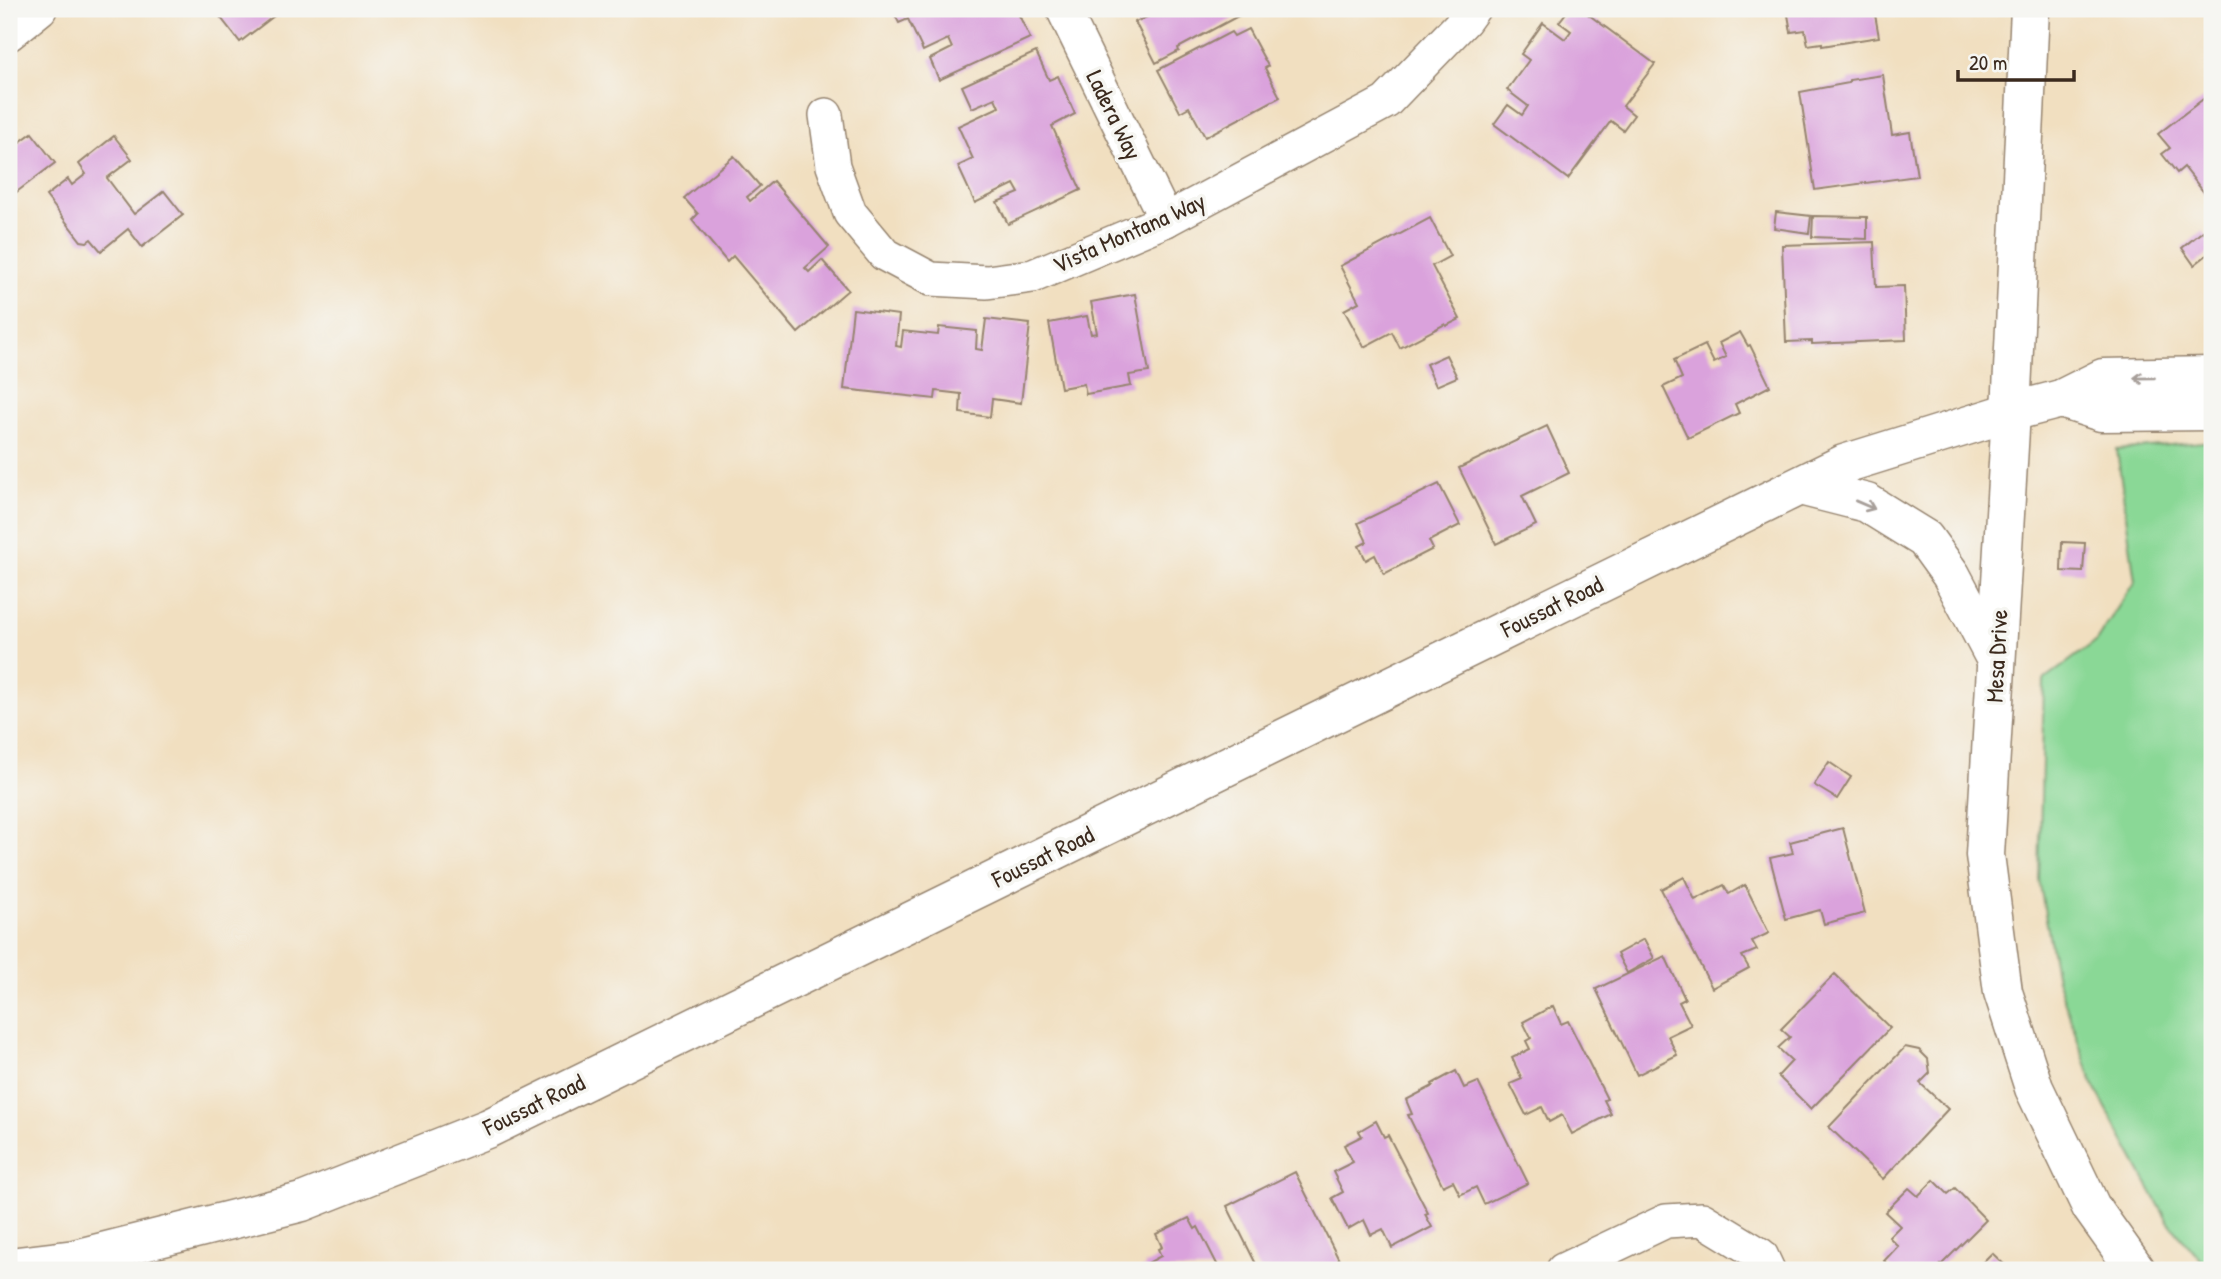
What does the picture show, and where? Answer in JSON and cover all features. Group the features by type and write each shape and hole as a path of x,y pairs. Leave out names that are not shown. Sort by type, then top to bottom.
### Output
{"main road":[{"name":"Mesa Drive","path":"2030,9 2011,412 1985,855 2003,992 2034,1088 2091,1207 2136,1270"},
{"name":"Foussat Road","path":"9,1267 75,1259 302,1202 489,1128 1844,464 2011,412 2062,399 2103,378 2212,376"},
{"path":"2062,399 2101,412 2212,411"},
{"path":"1800,486 1867,503 1925,539 1951,575 1996,662"}],"street":[{"path":"9,34 40,9"},
{"name":"Ladera Way","path":"1063,9 1166,220"},
{"name":"Vista Montana Way","path":"826,115 833,166 850,214 884,254 931,279 987,282 1033,276 1166,220 1386,103 1473,9"},
{"path":"1563,1270 1666,1221 1702,1219 1761,1255 1768,1270"}],"green space":[{"path":"2212,441 2212,1270 2209,1270 2167,1220 2092,1082 2057,979 2039,880 2044,680 2096,641 2135,581 2117,450"}],"building":[{"path":"214,9 283,9 240,42"},
{"path":"892,9 1016,9 1030,38 939,80 930,59 952,48 948,39 923,51 908,19 899,23"},
{"path":"1166,9 1243,9 1238,11 1240,15 1178,48 1179,51 1156,63 1135,22"},
{"path":"1569,9 1581,9 1655,64 1623,106 1634,115 1623,130 1611,121 1568,179 1494,124 1508,105 1522,115 1528,106 1507,90 1529,60 1521,54 1543,23 1565,39 1571,31 1559,22"},
{"path":"1787,9 1874,9 1879,37 1822,46 1822,43 1808,45 1805,30 1791,32"},
{"path":"1248,29 1268,66 1265,68 1280,97 1205,137 1189,107 1180,112 1158,70 1231,32 1234,36"},
{"path":"1036,52 1049,80 1058,76 1075,114 1052,126 1081,190 1008,224 997,202 1019,193 1014,184 975,203 958,166 973,159 958,126 999,107 995,98 972,108 962,86"},
{"path":"1883,75 1892,135 1910,132 1917,176 1815,190 1800,92"},
{"path":"2211,93 2212,190 2206,195 2184,167 2177,173 2162,154 2170,148 2158,134"},
{"path":"32,133 55,163 14,194 9,188 9,150"},
{"path":"114,136 132,159 107,178 134,214 164,191 183,215 142,247 128,229 101,251 91,239 87,242 81,241 46,196 68,179 72,185 86,174 79,164"},
{"path":"734,156 760,186 747,197 750,201 773,181 829,247 805,268 809,272 822,260 848,290 798,333 733,256 727,262 692,220 698,214 684,198"},
{"path":"1776,212 1811,216 1809,233 1774,228"},
{"path":"1813,216 1867,217 1867,239 1812,237"},
{"path":"1430,218 1450,256 1432,266 1460,319 1400,348 1392,332 1364,347 1344,310 1359,302 1340,266"},
{"path":"2203,231 2212,243 2212,251 2194,265 2182,248"},
{"path":"1874,242 1876,287 1904,286 1906,340 1812,344 1812,341 1786,342 1782,245"},
{"path":"1135,294 1149,372 1129,375 1131,386 1086,394 1084,384 1061,388 1049,323 1087,316 1091,334 1097,333 1091,302"},
{"path":"853,309 899,315 896,346 901,347 903,331 938,335 939,327 977,331 976,349 982,350 986,319 1030,324 1021,403 992,399 990,417 960,413 961,394 936,391 935,399 844,389"},
{"path":"1740,332 1748,346 1750,345 1770,386 1735,404 1739,413 1688,438 1663,387 1682,378 1674,360 1705,345 1714,363 1726,357 1719,343"},
{"path":"1446,355 1457,377 1436,386 1426,364"},
{"path":"1547,426 1569,473 1522,496 1536,525 1496,544 1459,468"},
{"path":"1439,484 1460,525 1429,541 1433,549 1384,574 1375,555 1366,560 1359,546 1367,542 1358,523"},
{"path":"2062,542 2085,543 2083,572 2061,571"},
{"path":"1829,762 1851,777 1837,799 1814,785"},
{"path":"1843,828 1865,913 1824,924 1820,910 1786,919 1770,858 1793,853 1790,842"},
{"path":"1684,877 1695,900 1724,885 1729,894 1745,885 1769,933 1752,941 1757,950 1742,956 1749,968 1712,988 1661,889"},
{"path":"1644,939 1654,958 1627,973 1617,954"},
{"path":"1665,956 1685,999 1679,1002 1691,1025 1668,1036 1677,1055 1637,1075 1596,989"},
{"path":"1835,974 1890,1028 1811,1109 1778,1076 1792,1061 1778,1048 1790,1037 1781,1029"},
{"path":"1553,1006 1561,1024 1568,1021 1607,1099 1604,1100 1611,1114 1572,1134 1562,1115 1549,1122 1542,1107 1526,1115 1510,1084 1522,1079 1512,1058 1530,1049 1526,1041 1531,1038 1523,1022"},
{"path":"1905,1047 1919,1050 1928,1059 1930,1073 1920,1083 1948,1109 1883,1179 1829,1127"},
{"path":"1456,1071 1464,1088 1478,1082 1528,1183 1484,1204 1476,1187 1460,1195 1453,1181 1443,1186 1408,1115 1412,1114 1406,1100"},
{"path":"1376,1121 1384,1137 1388,1135 1428,1213 1425,1214 1432,1227 1392,1248 1383,1229 1371,1235 1364,1220 1348,1229 1332,1198 1343,1192 1333,1172 1353,1162 1344,1145 1362,1136 1359,1131"},
{"path":"1295,1172 1344,1270 1259,1270 1227,1206"},
{"path":"1934,1180 1948,1194 1955,1188 1986,1220 1936,1270 1893,1270 1884,1261 1898,1246 1889,1237 1900,1226 1885,1212 1909,1188 1918,1196"},
{"path":"1189,1218 1195,1229 1198,1227 1220,1270 1140,1270 1161,1256 1158,1249 1162,1247 1156,1234"},
{"path":"1992,1253 2010,1270 1975,1270"}]}
